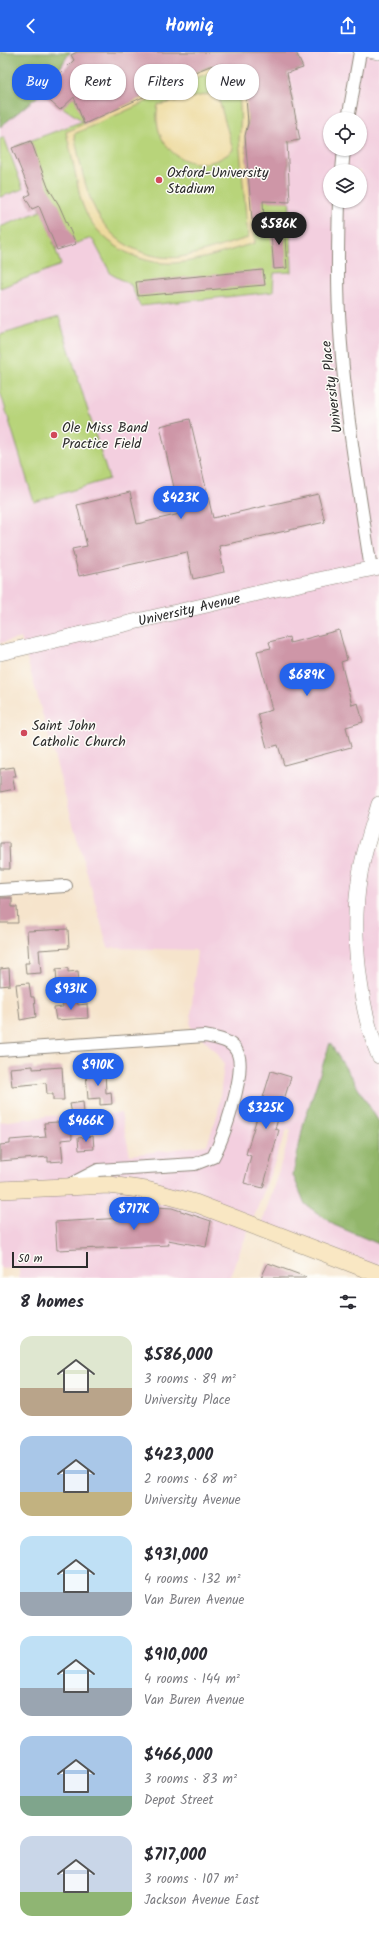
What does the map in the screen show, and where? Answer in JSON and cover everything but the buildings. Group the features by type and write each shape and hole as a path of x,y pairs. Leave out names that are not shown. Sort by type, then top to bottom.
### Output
{"main road":[{"path":"0,1190 108,1185 146,1190 195,1203 379,1274"}],"street":[{"path":"349,112 361,52 379,55"},
{"name":"University Place","path":"339,208 339,313 345,386 375,568"},
{"name":"University Avenue","path":"0,653 267,591 375,568"},
{"path":"379,804 359,880 357,895 356,942 361,986 375,1030 379,1056"},
{"path":"0,890 66,886"},
{"path":"0,1050 205,1036 227,1041 238,1054 240,1073 221,1142 213,1157 195,1164 98,1170 68,1186"}],"shaded area":[{"path":"71,52 379,52 379,1278 262,1224 291,1131 287,1129 229,1278 19,1278 19,1267 0,1268 0,1122 49,1116 121,1113 130,1155 207,1145 218,1113 224,1064 217,1053 190,1026 197,950 108,948 21,638 0,643 0,127 33,100 62,100 62,65"}],"green space":[{"path":"0,52 71,52 62,65 12,64 12,100 33,100 0,127"},
{"name":"Oxford-University Stadium","path":"77,52 296,52 303,68 287,73 300,140 281,144 283,157 288,157 292,272 274,273 273,292 140,306 131,285 111,274 92,238 56,250 53,242 61,265 0,288 0,227 41,211 16,146 83,121 52,100 62,100 62,72 70,64 74,60 71,55"},
{"path":"4,137 23,189 0,197 0,139"},
{"name":"Ole Miss Band Practice Field","path":"59,317 109,479 34,502 0,391 0,335"},
{"path":"330,1043 379,1122 379,1244 334,1225 305,1204 293,1175 304,1122"}],"sand":[{"path":"206,68 206,75 198,77 198,71"},
{"path":"206,95 206,100 219,100 233,150 219,159 205,163 191,162 179,157 168,148 161,136 157,121 158,105 181,100 198,100 198,96"},
{"path":"136,100 150,100 74,134 86,186 100,217 110,231 123,242 139,251 159,257 180,257 206,251 248,238 239,139 239,100 247,100 247,124 245,139 255,243 205,258 175,263 161,263 147,260 133,256 120,249 98,230 89,219 83,206 66,132"}],"place":[{"name":"Oxford-University Stadium","path":"159,180"},
{"name":"Ole Miss Band Practice Field","path":"54,435"},
{"name":"Saint John Catholic Church","path":"24,733"}]}
